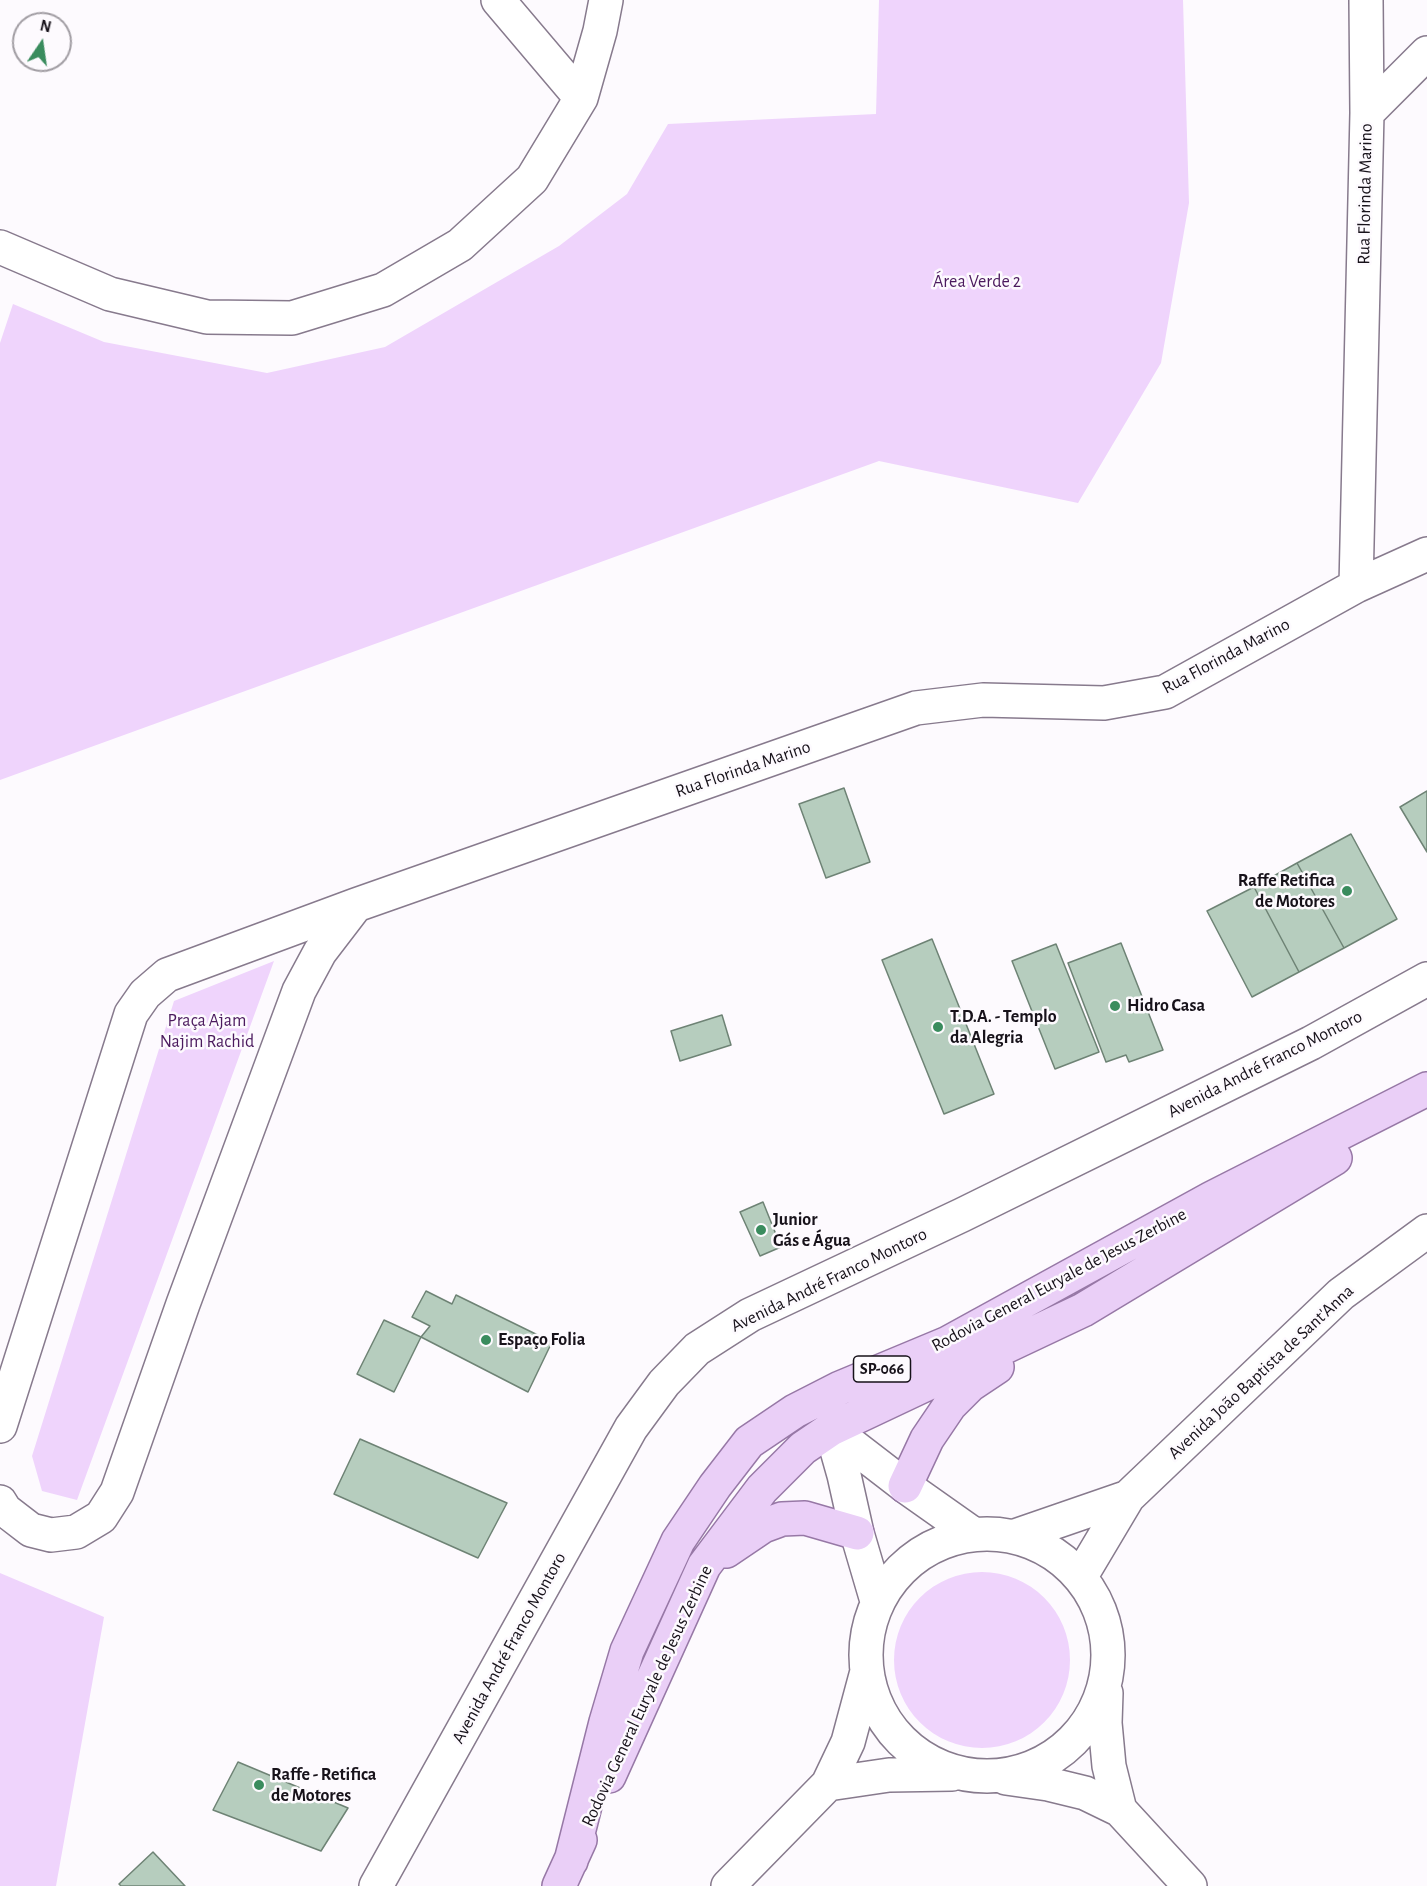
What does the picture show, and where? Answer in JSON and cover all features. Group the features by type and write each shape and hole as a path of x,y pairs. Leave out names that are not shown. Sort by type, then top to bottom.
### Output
{"main road":[{"name":"Rodovia General Euryale de Jesus Zerbine","path":"565,1874 627,1651 678,1541 715,1486 749,1442 795,1411 840,1388 948,1343 1212,1198 1427,1089"},
{"name":"Rodovia General Euryale de Jesus Zerbine","path":"565,1874 704,1566 762,1490 803,1448 831,1429 1083,1310 1427,1103"},
{"path":"905,1486 927,1439 950,1405 970,1385 1083,1310"},
{"path":"749,1442 831,1429 901,1381 948,1343"},
{"path":"704,1566 763,1526 782,1519 805,1518 857,1533"}],"street":[{"path":"498,0 581,98"},
{"path":"0,247 110,294 207,316 292,318 383,290 460,245 532,179 581,98 600,31 606,0"},
{"name":"Rua Florinda Marino","path":"356,905 916,708 983,700 1104,703 1164,692 1356,586 1367,113 1366,0"},
{"path":"1367,113 1427,52"},
{"path":"1356,586 1427,554"},
{"path":"0,1426 131,1014 145,994 167,975 356,905"},
{"path":"0,1502 4,1510 31,1530 51,1535 76,1532 101,1517 117,1492 183,1304 299,991 320,952 356,905"},
{"name":"Avenida André Franco Montoro","path":"376,1886 631,1428 664,1383 697,1350 750,1315 962,1215 1301,1048 1427,979"},
{"name":"Avenida João Baptista de Sant'Anna","path":"1081,1576 1128,1497 1341,1294 1427,1231"},
{"path":"831,1429 905,1486 973,1534"},
{"path":"831,1429 877,1601"},
{"name":"Avenida João Baptista de Sant'Anna","path":"1015,1536 1128,1497"},
{"path":"728,1886 828,1784 848,1742 866,1673 866,1636 877,1601 901,1568 934,1545 973,1534 1015,1536 1051,1551 1081,1576 1101,1610 1109,1647 1105,1723 1109,1766 1120,1810"},
{"path":"866,1673 876,1707 896,1737 924,1760 958,1773"},
{"path":"995,1777 1033,1769 1066,1749 1091,1721 1106,1686"},
{"path":"828,1784 889,1775 958,1773 1048,1784 1085,1793 1120,1810 1190,1886"}],"green space":[{"name":"Área Verde 2","path":"879,0 1183,0 1189,203 1161,363 1078,503 879,461 0,780 0,343 13,304 104,342 267,373 385,347 559,246 627,194 668,124 876,114"},
{"name":"Praça Ajam Najim Rachid","path":"274,961 77,1500 42,1491 32,1456 174,1001"},
{"path":"982,1572 1016,1579 1031,1587 1044,1598 1055,1611 1063,1626 1070,1660 1063,1694 1055,1709 1044,1722 1031,1733 1016,1741 982,1748 948,1741 933,1733 920,1722 909,1709 901,1694 894,1660 901,1626 909,1611 920,1598 933,1587 948,1579"},
{"path":"0,1573 104,1617 56,1886 0,1886"}],"building":[{"path":"844,788 870,862 826,878 799,804"},
{"path":"1427,791 1427,852 1400,807"},
{"name":"Raffe Retifica de Motores","path":"1351,834 1397,919 1344,948 1297,863"},
{"path":"1297,863 1344,948 1299,972 1254,887"},
{"path":"1254,887 1299,972 1252,997 1207,911"},
{"name":"T.D.A. - Templo da Alegria","path":"932,939 994,1094 944,1114 882,960"},
{"name":"Hidro Casa","path":"1121,943 1163,1050 1129,1062 1126,1055 1106,1062 1068,963"},
{"path":"1056,944 1099,1052 1055,1069 1012,961"},
{"path":"722,1015 731,1045 680,1061 671,1031"},
{"name":"Junior Gás e Água","path":"763,1202 781,1247 760,1256 740,1212"},
{"name":"Espaço Folia","path":"426,1291 452,1304 456,1295 552,1342 528,1392 421,1337 430,1326 412,1317"},
{"path":"384,1320 421,1337 394,1392 357,1374"},
{"path":"360,1439 507,1503 478,1558 334,1494"},
{"name":"Raffe - Retifica de Motores","path":"238,1762 348,1808 321,1851 213,1810"},
{"path":"153,1852 185,1886 121,1886 119,1884"}],"place":[{"name":"Raffe Retifica de Motores","path":"1347,891"},
{"name":"Hidro Casa","path":"1115,1006"},
{"name":"T.D.A. - Templo da Alegria","path":"938,1027"},
{"name":"Junior Gás e Água","path":"761,1230"},
{"name":"Espaço Folia","path":"486,1340"},
{"name":"Raffe - Retifica de Motores","path":"259,1785"}]}
